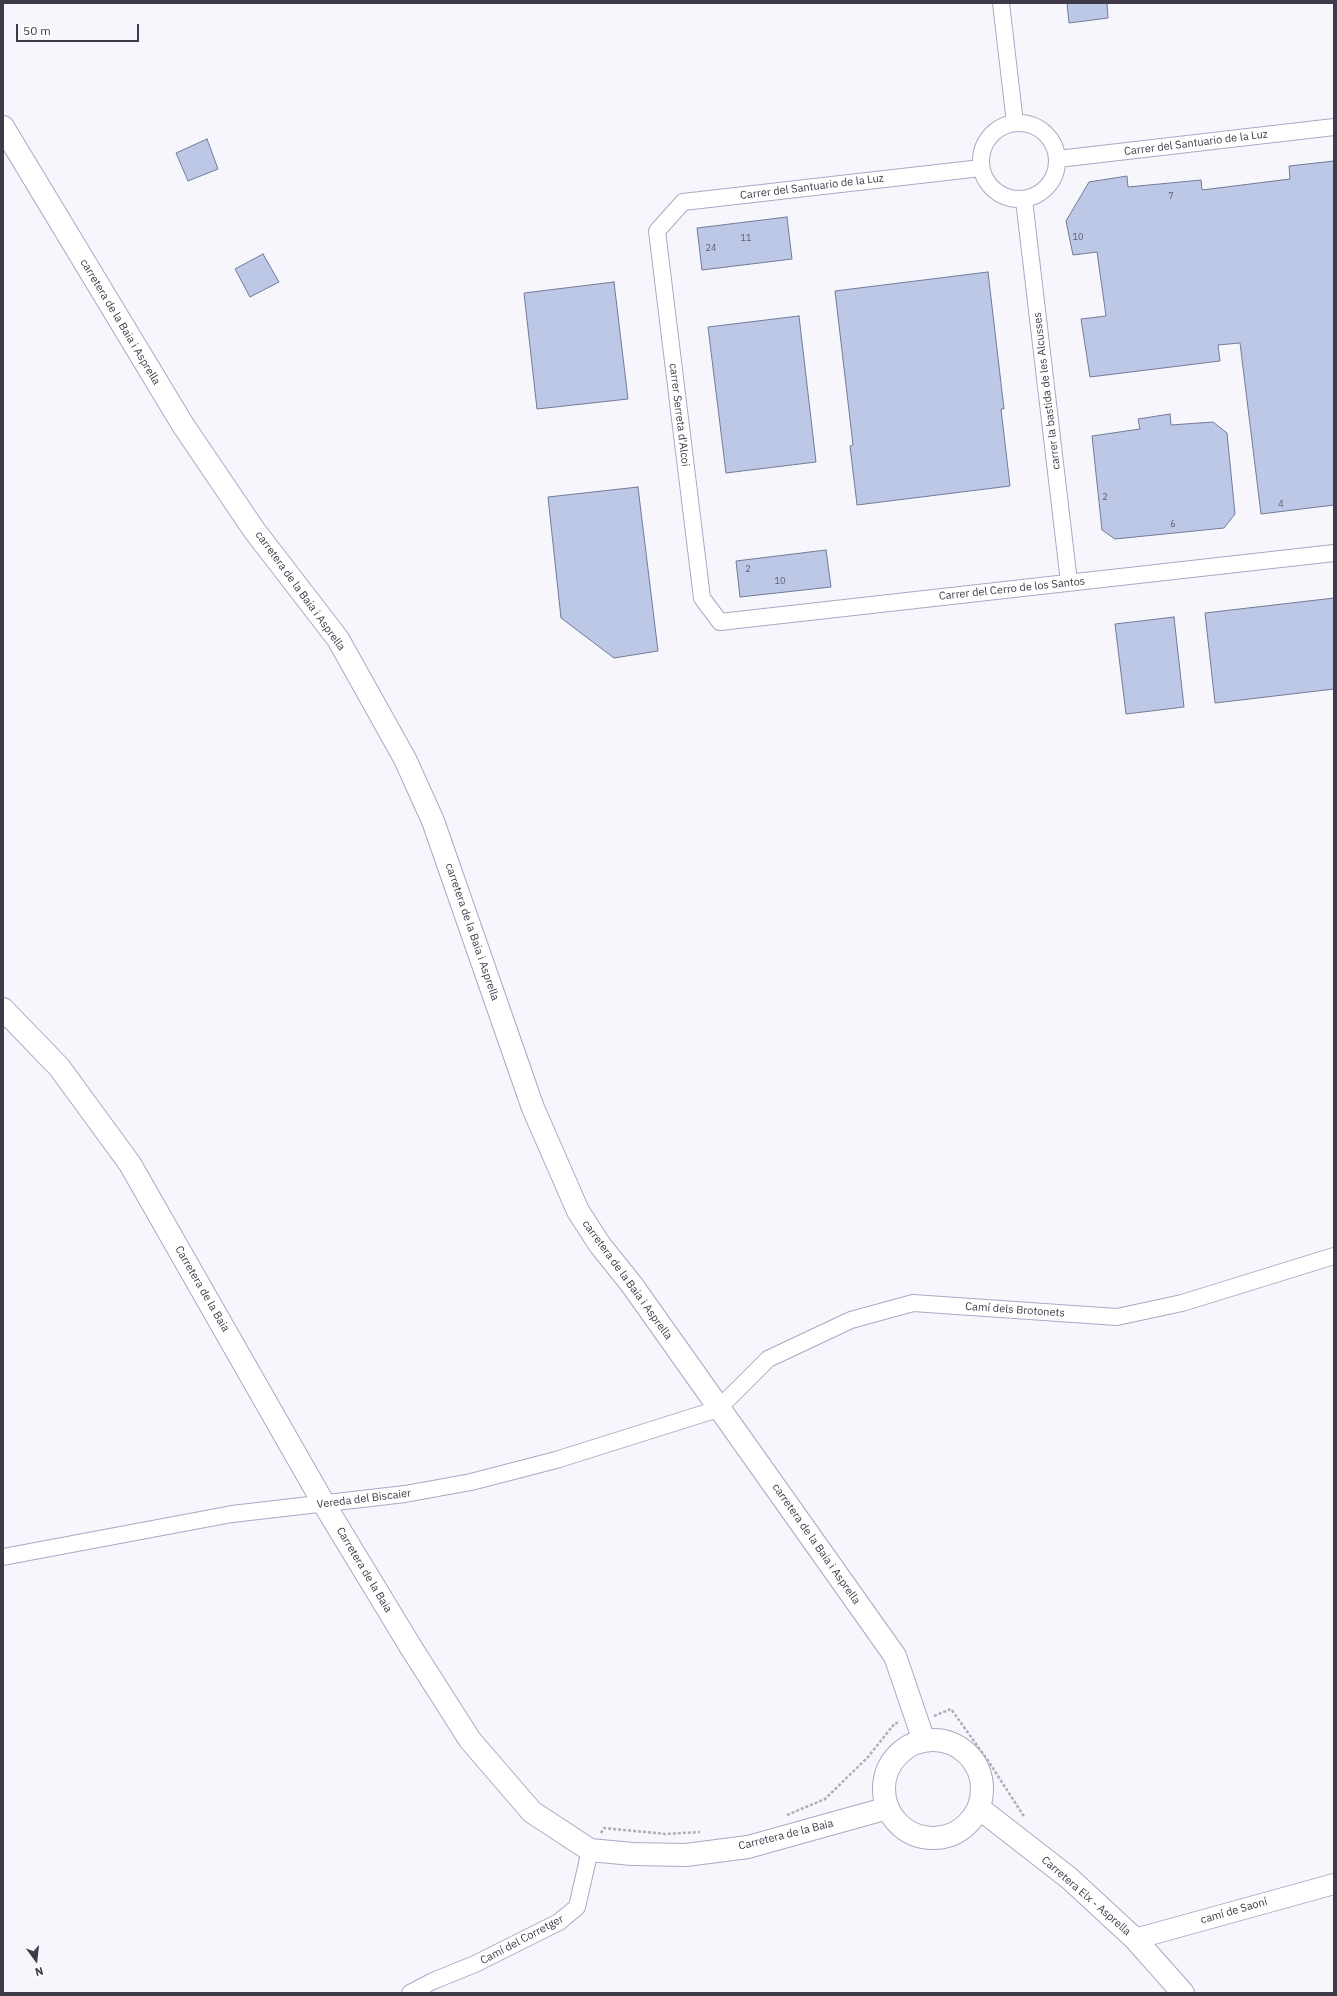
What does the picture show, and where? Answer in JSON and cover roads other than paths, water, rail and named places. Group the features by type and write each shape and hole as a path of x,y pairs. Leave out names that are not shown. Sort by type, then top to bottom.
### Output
{"main road":[{"name":"carretera de la Baia i Asprella","path":"3,127 183,425 254,530 338,639 405,759 433,821 533,1108 578,1211 600,1245 632,1286 895,1656 924,1741"},
{"name":"Carretera de la Baia","path":"3,1009 59,1067 130,1164 324,1504 470,1740 532,1812 590,1850 632,1854 686,1855 748,1847 888,1808"},
{"path":"935,1740 950,1743 961,1748 973,1760 981,1777 983,1792 979,1808 972,1821 960,1831 949,1836 931,1839 918,1836 906,1830 898,1823 888,1808 884,1784 888,1770 896,1757 907,1748 924,1741 935,1740"},
{"name":"Carretera Elx - Asprella","path":"979,1808 1069,1878 1135,1939 1183,1993"}],"street":[{"path":"1001,3 1015,123"},
{"path":"1015,123 1028,124 1041,129 1052,141 1058,159 1054,178 1041,193 1024,200 1010,199 998,193 986,182 981,168 981,153 988,138 999,128 1015,123"},
{"name":"Carrer del Santuario de la Luz","path":"1058,159 1334,127"},
{"name":"Carrer del Santuario de la Luz","path":"657,232 683,202 981,168"},
{"name":"carrer la bastida de les Alcusses","path":"1024,200 1069,582"},
{"name":"carrer Serreta d'Alcoi","path":"657,232 702,598"},
{"name":"Carrer del Cerro de los Santos","path":"702,598 720,622 1334,553"},
{"name":"Camí dels Brotonets","path":"718,1409 768,1359 851,1320 913,1303 1117,1317 1182,1303 1334,1256"},
{"name":"Vereda del Biscaier","path":"3,1557 232,1514 405,1494 471,1482 556,1460 718,1409"},
{"name":"Camí del Corretger","path":"410,1993 433,1981 476,1964 559,1922 577,1907 590,1850"},
{"name":"camí de Saoní","path":"1135,1939 1334,1884"}]}
